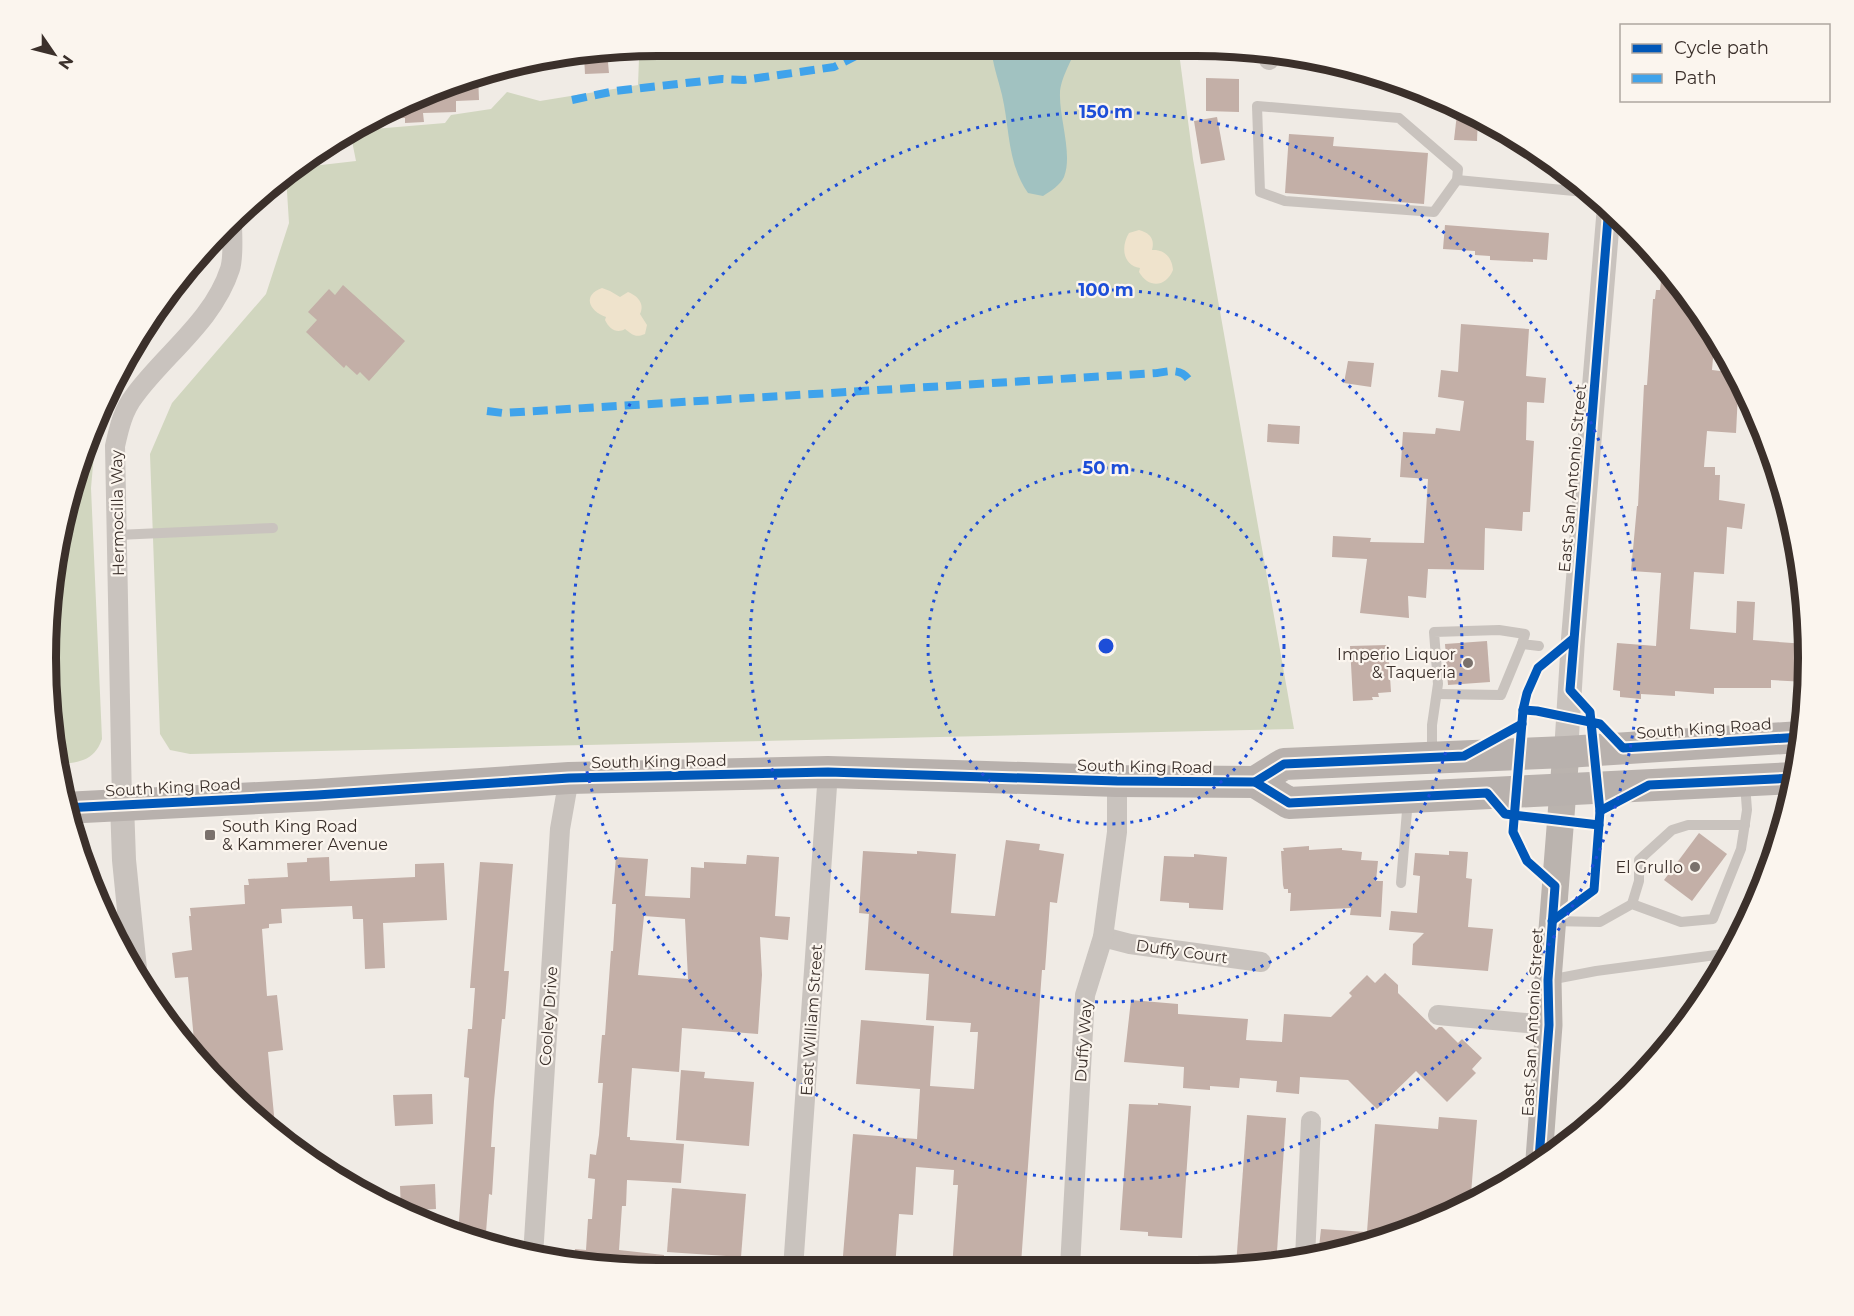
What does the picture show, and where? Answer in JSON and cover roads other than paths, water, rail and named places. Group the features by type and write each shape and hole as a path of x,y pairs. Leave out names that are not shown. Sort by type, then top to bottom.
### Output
{"main road":[{"name":"South King Road","path":"74,806 317,795 569,778 828,772 1117,782 1255,782 1284,764 1566,752 1793,738"},
{"name":"East San Antonio Street","path":"1540,1153 1549,1025 1548,980 1566,752"},
{"path":"1255,782 1289,804 1786,778"}],"street":[{"name":"East San Antonio Street","path":"1566,752 1574,627 1608,219"},
{"name":"Hermocilla Way","path":"122,804 115,446 121,420 134,396 203,318 220,293 231,267 232,232"},
{"name":"East William Street","path":"794,1260 828,772"},
{"name":"Cooley Drive","path":"534,1247 560,829 569,778"},
{"name":"Duffy Way","path":"1070,1260 1085,995 1103,937 1117,832 1117,782"},
{"path":"122,804 124,860 134,954"},
{"name":"Duffy Court","path":"1103,937 1130,944 1261,962"},
{"path":"1438,1015 1549,1025"},
{"path":"1305,1250 1311,1121"}],"lane":[{"path":"1257,106 1399,118 1458,169 1457,180 1434,212 1285,201 1260,192 1257,106"},
{"path":"1457,180 1577,191"},
{"path":"117,535 273,528"},
{"path":"1432,758 1432,725 1438,684 1434,632 1499,630 1525,634 1501,695 1437,694"},
{"path":"1522,644 1539,646"},
{"path":"1632,904 1681,922 1713,919 1741,849 1747,810 1744,780"},
{"path":"1401,883 1408,797"},
{"path":"1552,921 1600,922 1632,904 1639,882 1640,860 1672,830 1688,825 1745,825"},
{"path":"1548,980 1596,971 1720,954"}],"water":[{"path":"993,56 1073,56 1064,75 1060,93 1066,168 1060,183 1043,196 1028,193 1016,170 1005,108"}],"place":[{"name":"Imperio Liquor & Taqueria","path":"1468,663"},
{"name":"South King Road & Kammerer Avenue","path":"210,835"},
{"name":"El Grullo","path":"1695,867"}]}
